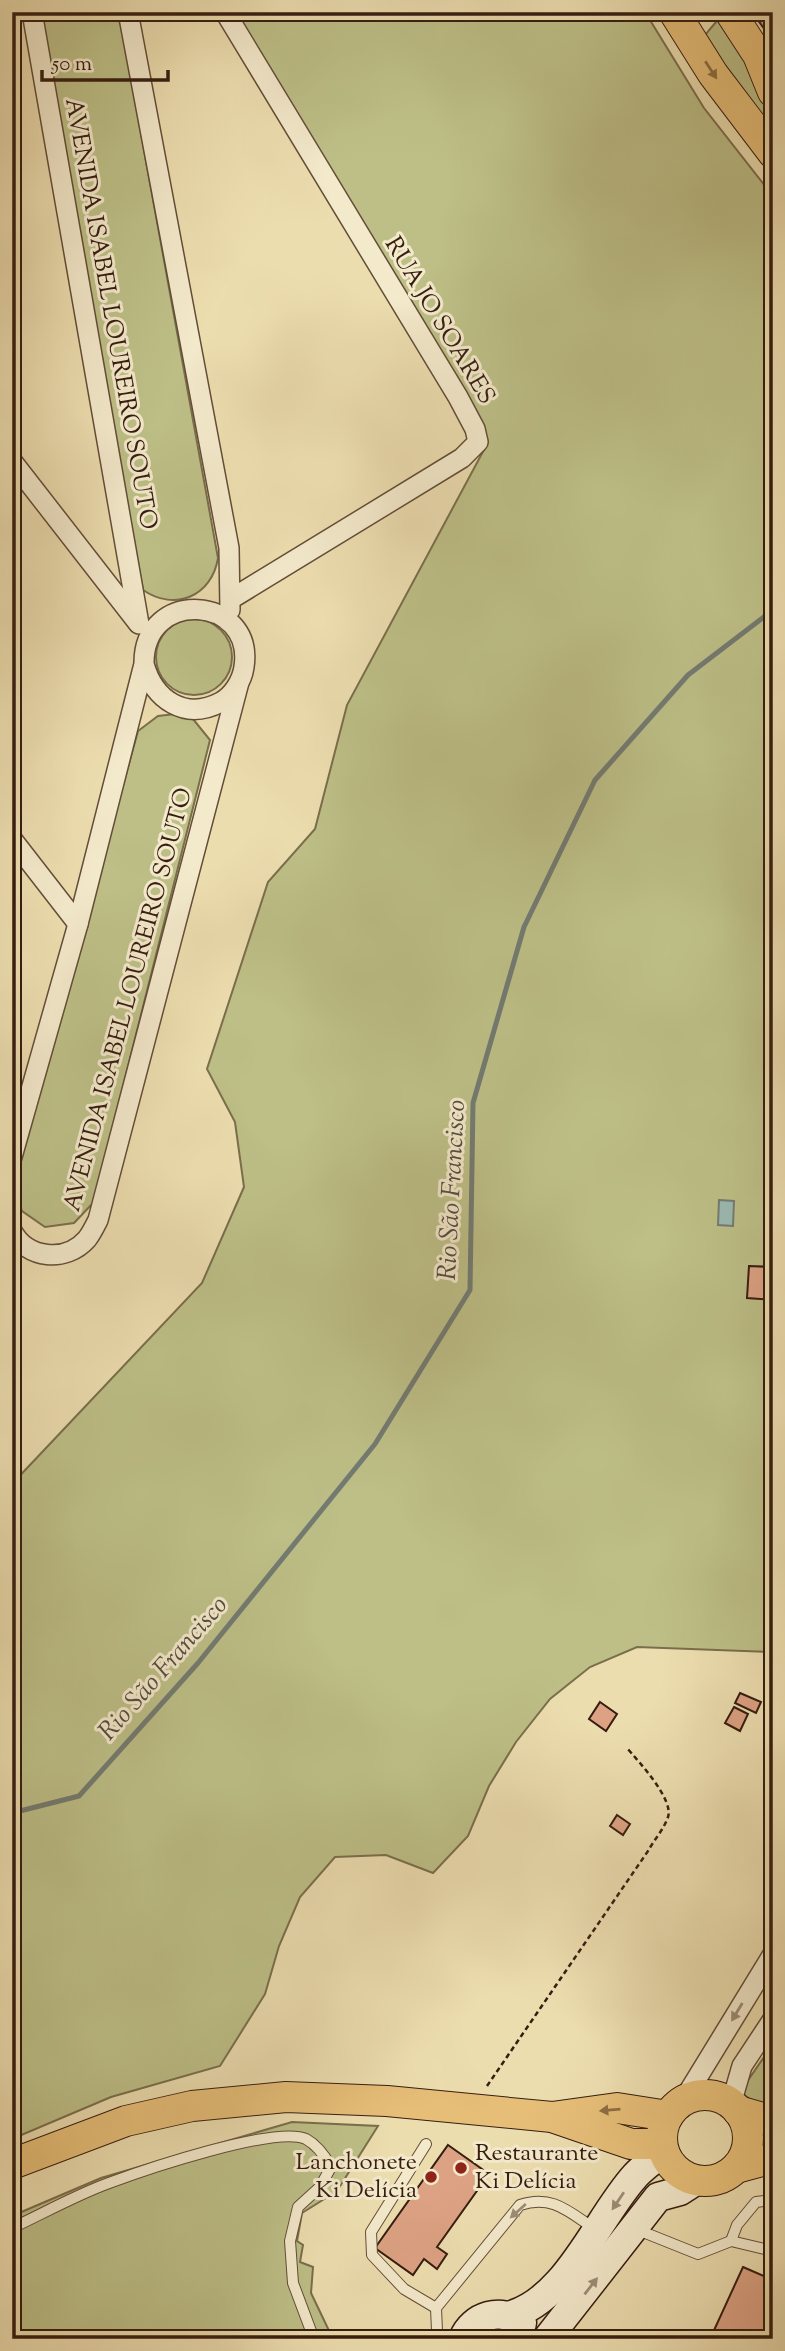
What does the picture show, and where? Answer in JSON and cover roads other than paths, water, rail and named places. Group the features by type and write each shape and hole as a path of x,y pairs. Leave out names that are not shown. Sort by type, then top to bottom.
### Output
{"main road":[{"path":"674,12 713,74 773,153"},
{"path":"692,40 717,12"},
{"path":"730,12 758,55 773,92"},
{"path":"463,2339 479,2320 488,2316 508,2316 527,2311 542,2299 598,2231 692,2097 712,2096 735,2108 773,2121"},
{"path":"12,2164 126,2121 192,2106 286,2097 552,2117 631,2144 669,2128"},
{"path":"735,2108 744,2122 747,2146 736,2168"},
{"path":"669,2128 677,2171 698,2180 718,2179 736,2168 773,2158"},
{"path":"547,2339 658,2197 680,2191 698,2180"},
{"path":"508,2316 525,2325 534,2339"}],"street":[{"name":"AVENIDA ISABEL LOUREIRO SOUTO","path":"32,12 139,624"},
{"path":"128,12 229,548 230,622"},
{"name":"RUA JO SOARES","path":"225,12 458,397 475,429 478,442 462,458 231,599"},
{"path":"12,461 139,624 146,643 144,664 78,924 17,1128 12,1157"},
{"path":"146,643 160,622 182,610 199,608 216,613 230,622"},
{"name":"AVENIDA ISABEL LOUREIRO SOUTO","path":"12,1231 27,1250 47,1255 67,1254 87,1239 98,1220 245,659 238,633 230,622"},
{"path":"144,664 149,681 159,696 174,706 192,710 210,708 226,699 238,685"},
{"path":"12,839 78,924"},
{"path":"669,2128 773,1954"},
{"path":"735,2108 742,2066 773,2019"}],"lane":[{"path":"12,2228 108,2183 206,2152 283,2135 306,2139 323,2154 331,2166 320,2187 298,2207 290,2241 293,2283 314,2339"},
{"path":"426,2144 371,2232 372,2255 404,2289 436,2308"},
{"path":"443,2339 437,2331 436,2308 520,2205 538,2199 558,2206 598,2231"},
{"path":"731,2241 737,2225 756,2202 773,2200"},
{"path":"634,2228 698,2254 731,2241 773,2251"}],"water":[{"path":"719,1200 734,1201 733,1226 718,1225"}],"waterway":[{"name":"Rio São Francisco","path":"12,1813 79,1796 198,1663 375,1444 470,1290 473,1103 524,927 595,780 688,675 773,610"}],"place":[{"name":"Restaurante Ki Delícia","path":"461,2168"},
{"name":"Lanchonete Ki Delícia","path":"431,2177"}]}
